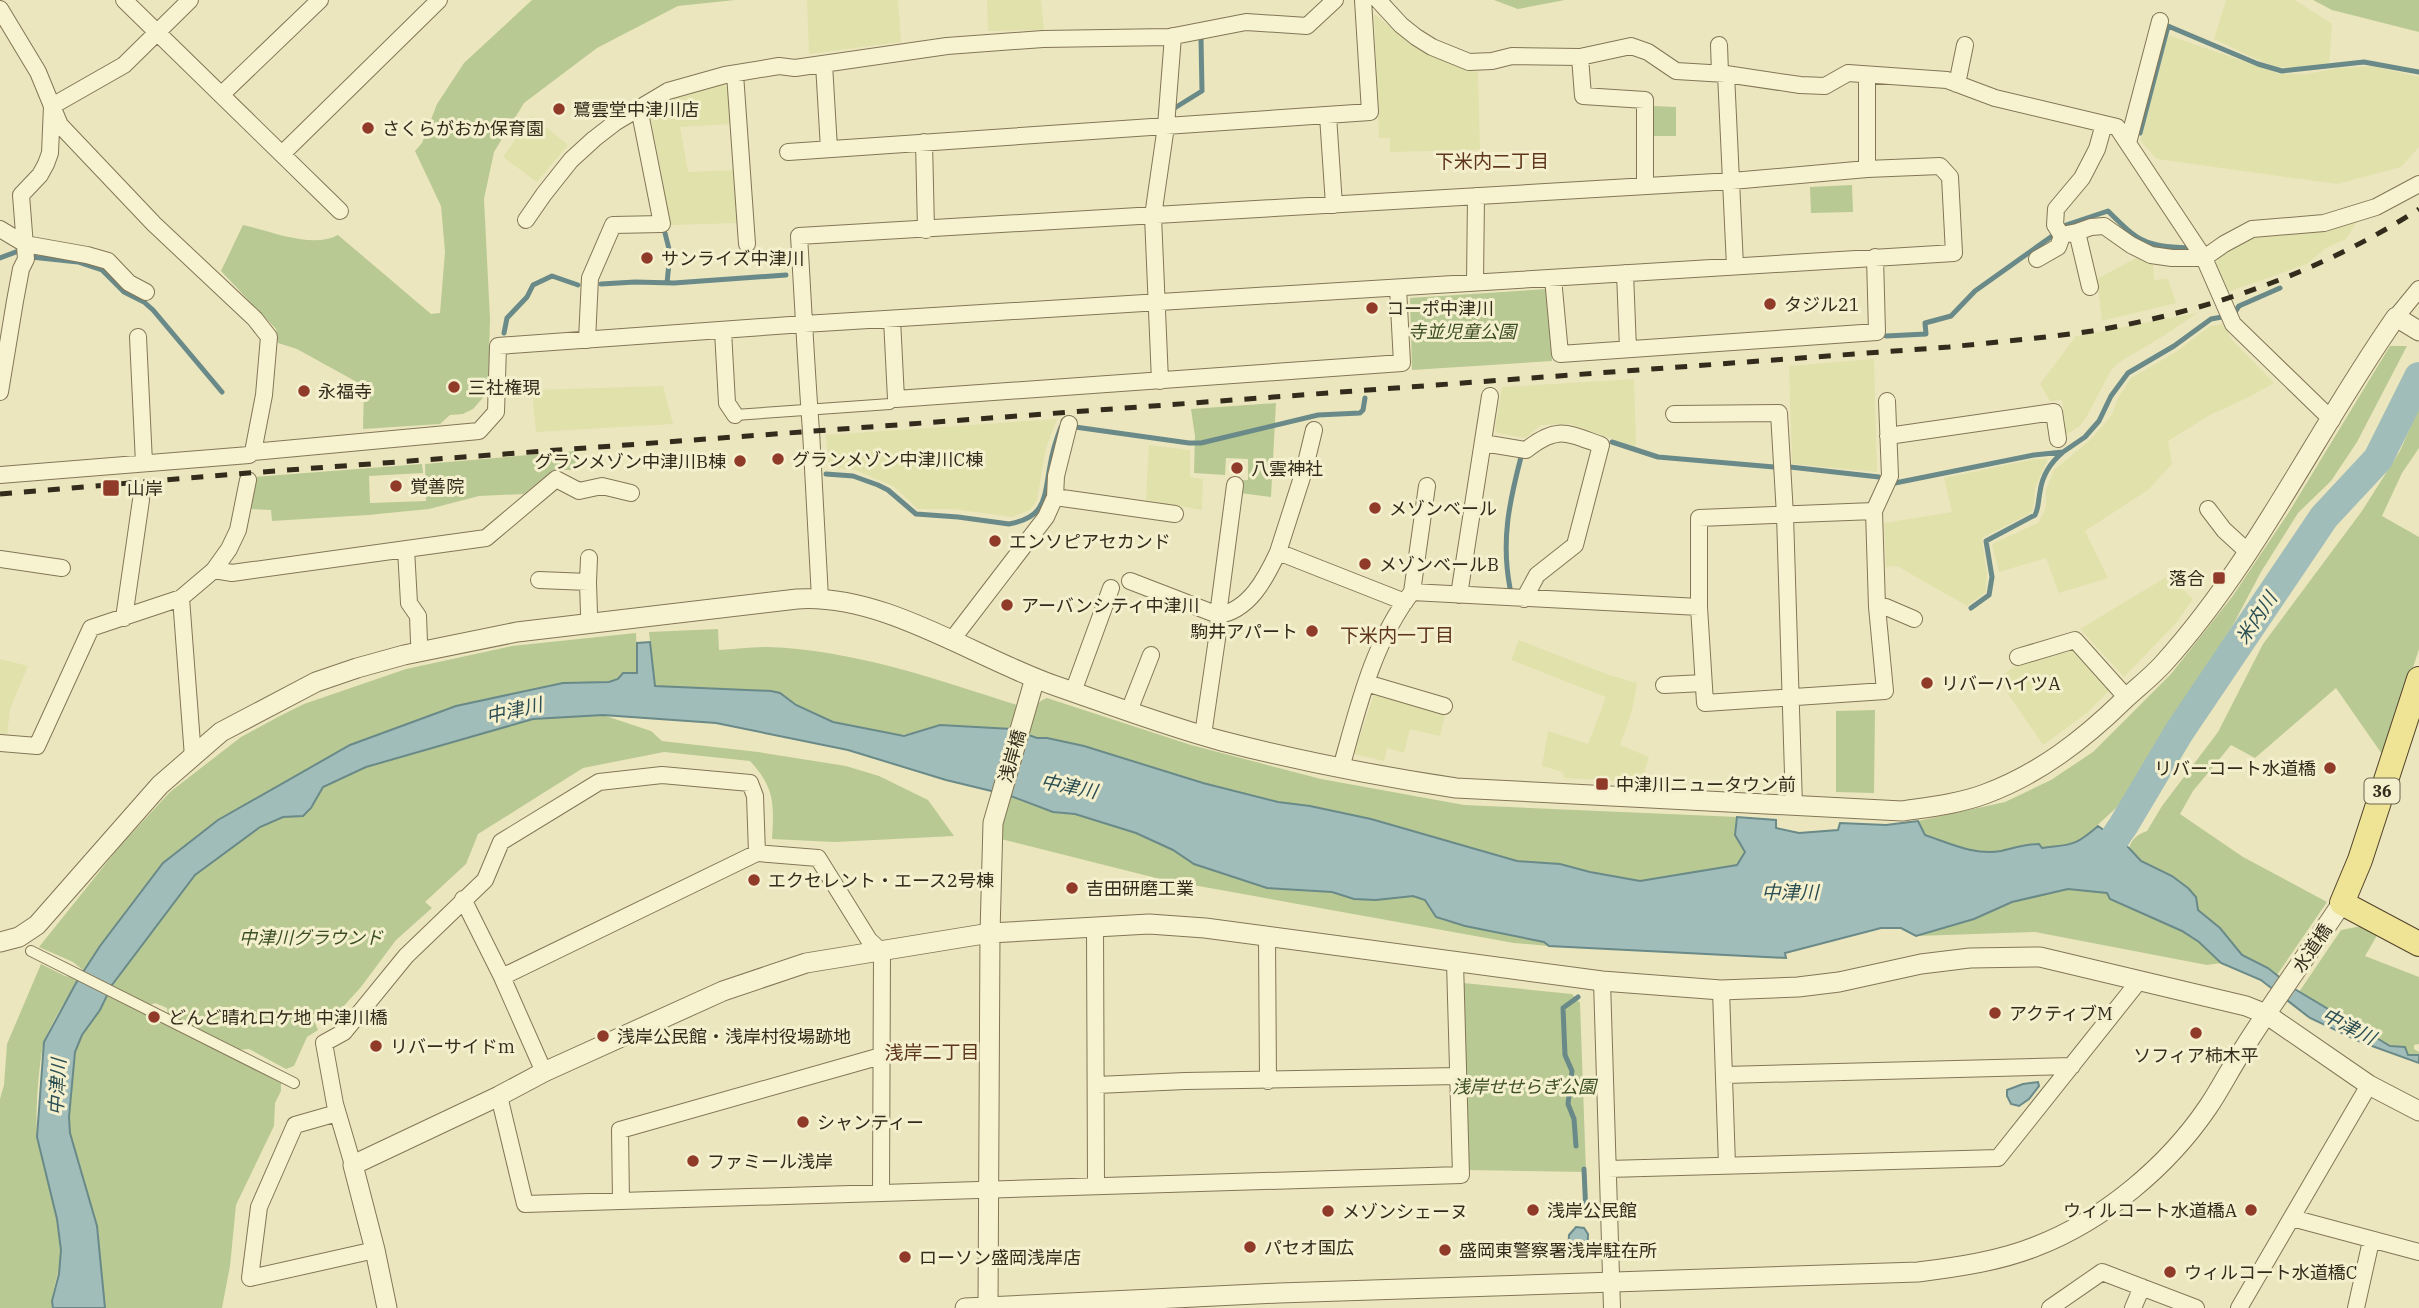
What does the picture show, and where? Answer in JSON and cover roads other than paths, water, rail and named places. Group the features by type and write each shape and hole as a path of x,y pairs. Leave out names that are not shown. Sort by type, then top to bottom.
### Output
{"main road":[{"name":"36","path":"2342,903 2360,860 2419,678"},
{"path":"2342,903 2419,944"}],"street":[{"path":"124,0 340,211"},
{"path":"52,106 124,65 190,0"},
{"path":"221,95 320,0"},
{"path":"282,154 439,0"},
{"path":"526,220 570,160 616,122 668,91 779,66 795,68 947,46 1043,39 1174,36 1246,22 1307,26 1335,0"},
{"path":"788,152 1370,112 1363,0"},
{"path":"1378,0 1401,25 1432,47 1469,62 1501,60 1512,56 1580,57 1631,46 1648,52 1676,71 1723,73 1800,85 1825,86 1848,73 1947,80 1995,98 2118,127 2204,258 2233,324 2332,420"},
{"path":"0,9 38,72 60,125 154,224 255,319 269,337 264,395 253,452"},
{"path":"2128,142 2160,21"},
{"path":"1160,381 1153,216 1166,126 1174,36"},
{"path":"1719,45 1732,181 1735,267"},
{"path":"1957,84 1965,45"},
{"path":"1501,60 1513,47"},
{"path":"1580,57 1583,96 1644,100 1645,185"},
{"path":"824,64 829,149"},
{"path":"735,74 747,244"},
{"path":"1867,75 1867,169"},
{"path":"0,392 7,301 26,258 21,195 47,164 52,106"},
{"path":"587,340 590,278 613,225 662,223 639,108"},
{"path":"1328,116 1334,205"},
{"path":"2090,287 2069,234 2055,225 2056,209 2082,178 2097,149 2104,124"},
{"path":"924,142 926,230"},
{"path":"0,475 248,455 253,452 479,432 496,412 498,346 804,324 1954,253 1950,177 1940,166 1867,169 1732,181 799,236 804,324 810,410 820,598"},
{"path":"2037,259 2058,247 2069,234 2104,226 2151,255 2204,258 2224,243 2252,229 2324,223 2376,207 2419,184"},
{"path":"1475,282 1476,196"},
{"path":"0,229 25,244 108,261 129,283 146,292"},
{"path":"1553,278 1560,354 1877,332 1875,257"},
{"path":"1625,273 1628,349"},
{"path":"723,331 727,403 735,415 890,404 896,399 1402,363 1398,288"},
{"path":"0,942 19,937 37,925 160,785 221,733 316,682 404,655 517,632 820,598 874,609 951,641 1032,685 1073,692 1203,735 1341,768 1456,788 1902,811 1983,795 2054,760 2093,730 2162,665 2236,571 2332,420 2365,361 2408,325 2419,289"},
{"path":"892,319 896,399"},
{"path":"138,337 144,464"},
{"path":"1459,595 1490,396"},
{"path":"1874,511 1699,518 1699,607 1705,703 1885,691 1877,607 1874,511 1890,476 1887,401"},
{"path":"1888,436 2054,412 2058,439"},
{"path":"1674,414 1779,413 1785,515 1794,806"},
{"path":"951,641 1046,517 1055,497 1056,476 1069,424"},
{"path":"1130,581 1218,615 1237,610 1253,594 1279,552 1314,430"},
{"path":"1483,443 1526,450 1543,436 1567,433 1601,445 1574,545 1536,575 1524,599"},
{"path":"215,570 232,573 486,538 556,479 579,491 603,486 631,493"},
{"path":"0,743 37,746 91,628 181,598 215,570 238,530 248,480"},
{"path":"1203,735 1235,485"},
{"path":"1341,768 1374,659 1409,597 1427,486"},
{"path":"1055,497 1175,514"},
{"path":"124,618 141,500"},
{"path":"2208,509 2224,530 2248,552"},
{"path":"406,549 409,603 418,616 419,642"},
{"path":"1279,552 1409,597 1459,595 1699,607"},
{"path":"589,558 589,614"},
{"path":"0,559 62,568"},
{"path":"539,580 588,582"},
{"path":"1073,692 1111,588"},
{"path":"181,598 193,757"},
{"path":"1877,607 1886,607 1914,619"},
{"path":"2018,657 2075,640 2127,698"},
{"path":"1129,711 1151,655"},
{"path":"1664,685 1703,683"},
{"path":"1366,684 1444,706"},
{"name":"浅岸橋","path":"988,1308 993,822 1032,685"},
{"path":"387,1308 375,1250 337,1113 324,1043 344,1032 405,956 485,880 501,842 599,782 663,775 750,783 755,796 757,853"},
{"path":"502,977 757,853 818,858 869,940 882,952 881,1193"},
{"path":"463,899 502,977 544,1072"},
{"name":"水道橋","path":"965,1308 1279,1293 1918,1272 1997,1258 2037,1246 2071,1230 2105,1210 2161,1162 2208,1108 2266,1014 2342,903"},
{"path":"353,1165 544,1072 723,991 806,963 990,933 1149,924 1205,928 1602,981 1721,990 1798,987 1839,982 1921,964 1970,958 2040,957 2246,1006 2266,1014 2369,1086 2419,1111"},
{"path":"1096,926 1096,1186"},
{"path":"1267,937 1268,1080"},
{"path":"32,951 294,1083"},
{"path":"499,1096 525,1205 1461,1175 1455,962"},
{"path":"1602,981 1612,1308"},
{"path":"1608,1169 1998,1158 2139,981"},
{"path":"1721,990 1727,1165"},
{"path":"621,1201 620,1130 881,1056"},
{"path":"1725,1075 2072,1066"},
{"path":"1097,1086 1458,1076"},
{"path":"2239,1308 2369,1086"},
{"path":"337,1113 295,1125 259,1207 250,1278 375,1250"},
{"path":"2292,1219 2419,1252"},
{"path":"2356,1308 2371,1241"},
{"path":"2050,1308 2102,1272 2196,1308"},
{"path":"2133,1308 2142,1287"}],"water":[{"name":"中津川","path":"650,642 655,686 771,691 780,693 796,705 833,722 904,736 940,725 1012,729 1037,738 1084,746 1203,783 1278,802 1371,819 1517,861 1560,864 1640,881 1737,865 1745,852 1735,835 1737,817 1776,820 1776,828 1799,833 1838,830 1840,823 1886,825 1918,821 1925,835 1982,852 2034,844 2039,844 2042,848 2067,845 2083,838 2098,826 2129,848 2141,861 2172,876 2188,888 2196,897 2198,910 2220,928 2242,955 2268,968 2293,988 2390,1046 2405,1047 2408,1055 2419,1055 2419,1063 2361,1042 2310,1018 2261,980 2221,963 2199,942 2182,931 2110,899 2107,893 2068,889 2012,902 1974,919 1916,936 1901,928 1881,928 1785,953 1786,958 1549,946 1544,942 1465,926 1436,917 1425,900 1413,896 1376,900 1354,899 1332,892 1267,888 1194,864 1173,850 1136,833 1075,814 1053,812 1008,795 946,780 848,750 716,723 603,715 533,719 366,767 323,787 303,816 283,817 260,827 195,875 112,985 75,1052 70,1133 97,1226 105,1308 53,1308 61,1250 57,1219 37,1137 44,1042 100,946 163,863 218,820 350,745 456,706 563,683 609,682 618,679 623,673 637,673 637,643"},
{"path":"2038,1082 2039,1086 2029,1099 2019,1106 2011,1104 2007,1090"},
{"path":"1576,1227 1584,1228 1588,1234 1587,1259 1582,1260 1568,1252 1569,1235"}],"waterway":[{"path":"2140,133 2168,26 2258,64 2282,71 2364,62 2419,72"},
{"path":"1173,109 1202,91 1201,38"},
{"path":"2066,225 2108,211 2127,230 2143,240 2161,246 2188,248"},
{"path":"665,233 670,253 667,283"},
{"path":"1886,336 1926,334 1925,323 1951,316 1975,291 2055,234"},
{"path":"0,258 21,250"},
{"path":"31,257 78,262 102,270 124,292 153,310 222,392"},
{"path":"601,284 674,283 786,275"},
{"path":"504,333 507,318 527,297 533,285 552,276 578,285"},
{"path":"2235,312 2239,306 2280,288"},
{"path":"1895,483 2034,455 2063,452 2085,437 2099,421 2111,396 2128,373 2174,346 2211,319 2222,317"},
{"name":"米内川","path":"2105,868 2113,841 2179,732 2324,517 2378,459 2419,377"},
{"path":"1075,427 1201,443 1318,415 1360,413 1365,398"},
{"path":"826,474 853,476 878,485 916,514 1009,524 1031,516 1042,504 1061,427"},
{"path":"1612,442 1658,457 1774,467"},
{"path":"1971,608 1989,595 1992,577 1986,541 2035,515 2045,475 2063,452"},
{"path":"1510,588 1506,538 1521,457"},
{"path":"1790,467 1879,477"},
{"path":"1576,1146 1574,1119 1568,1104 1572,1071 1565,1055 1563,1008 1578,997"},
{"path":"1584,1169 1586,1215"}],"railway":[{"path":"0,494 248,473 1949,347 2056,336 2135,323 2220,301 2343,252 2419,209"}],"place":[{"name":"鷺雲堂中津川店","path":"559,109"},
{"name":"さくらがおか保育園","path":"368,128"},
{"name":"サンライズ中津川","path":"647,258"},
{"name":"タジル21","path":"1770,304"},
{"name":"コーポ中津川","path":"1372,308"},
{"name":"三社権現","path":"454,387"},
{"name":"永福寺","path":"304,391"},
{"name":"グランメゾン中津川C棟","path":"778,459"},
{"name":"グランメゾン中津川B棟","path":"740,461"},
{"name":"八雲神社","path":"1237,468"},
{"name":"覚善院","path":"396,486"},
{"name":"山岸","path":"111,488"},
{"name":"メゾンベール","path":"1375,508"},
{"name":"エンソピアセカンド","path":"995,541"},
{"name":"メゾンベールB","path":"1365,564"},
{"name":"落合","path":"2219,578"},
{"name":"アーバンシティ中津川","path":"1007,605"},
{"name":"駒井アパート","path":"1312,631"},
{"name":"リバーハイツA","path":"1927,683"},
{"name":"リバーコート水道橋","path":"2330,768"},
{"name":"中津川ニュータウン前","path":"1602,784"},
{"name":"エクセレント・エース2号棟","path":"754,880"},
{"name":"吉田研磨工業","path":"1072,888"},
{"name":"アクティブM","path":"1995,1013"},
{"name":"どんど晴れロケ地 中津川橋","path":"154,1017"},
{"name":"ソフィア柿木平","path":"2196,1033"},
{"name":"浅岸公民館・浅岸村役場跡地","path":"603,1036"},
{"name":"リバーサイドm","path":"376,1046"},
{"name":"シャンティー","path":"803,1122"},
{"name":"ファミール浅岸","path":"693,1161"},
{"name":"浅岸公民館","path":"1533,1210"},
{"name":"ウィルコート水道橋A","path":"2251,1210"},
{"name":"メゾンシェーヌ","path":"1328,1211"},
{"name":"パセオ国広","path":"1250,1247"},
{"name":"盛岡東警察署浅岸駐在所","path":"1445,1250"},
{"name":"ローソン盛岡浅岸店","path":"905,1257"},
{"name":"ウィルコート水道橋C","path":"2170,1272"}],"district":[{"name":"下米内二丁目","path":"1492,161"},
{"name":"下米内一丁目","path":"1397,635"},
{"name":"浅岸二丁目","path":"932,1052"}],"park label":[{"name":"寺並児童公園","path":"1462,331"},
{"name":"中津川グラウンド","path":"311,937"},
{"name":"浅岸せせらぎ公園","path":"1524,1086"}]}
